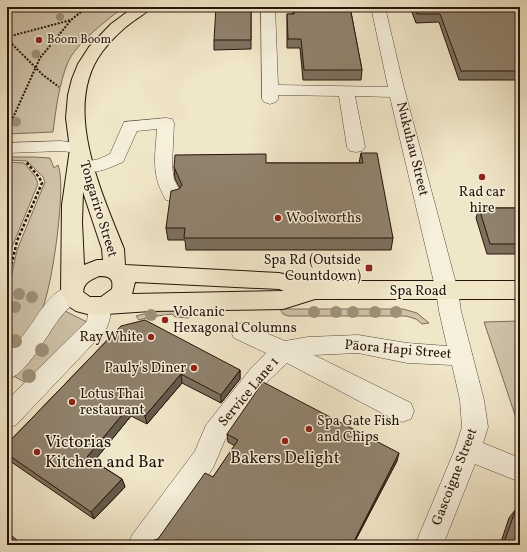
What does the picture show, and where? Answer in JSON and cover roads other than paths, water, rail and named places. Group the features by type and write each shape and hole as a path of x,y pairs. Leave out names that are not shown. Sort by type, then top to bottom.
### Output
{"main road":[{"name":"Tongariro Street","path":"72,288 72,211 79,148 75,113 78,83 85,65 109,32 144,7"},
{"name":"Tongariro Street","path":"79,148 86,167 98,211 113,249 117,271"},
{"path":"96,268 106,268 117,271 123,279 124,286 122,294 115,300 103,306 90,307 81,305 74,300 72,288 79,276 87,270 96,268"},
{"name":"Spa Road","path":"117,271 279,282 315,290 520,290"},
{"name":"Spa Road","path":"103,306 151,302 284,300 315,290"}],"street":[{"path":"268,7 270,94 346,90 397,92"},
{"name":"Nukuhau Street","path":"378,7 397,92 447,291"},
{"path":"346,90 356,146"},
{"path":"86,167 103,164 117,158 130,126 166,123 163,166 165,179 173,196"},
{"path":"7,148 60,146 79,148"},
{"path":"7,370 32,341 52,311 72,288"},
{"name":"Gascoigne Street","path":"429,545 476,427 472,400 450,311 447,291"},
{"path":"7,417 98,325 103,306"},
{"path":"242,332 284,351"},
{"name":"Pāora Hapi Street","path":"284,351 308,346 358,344 407,353 462,356"},
{"name":"Service Lane 1","path":"142,545 204,459 215,433 260,374 284,351 402,411"},
{"path":"468,449 520,470"}],"place":[{"name":"Boom Boom","path":"39,40"},
{"name":"Rad car hire","path":"482,177"},
{"name":"Woolworths","path":"278,218"},
{"name":"Spa Rd (Outside Countdown)","path":"369,268"},
{"name":"Volcanic Hexagonal Columns","path":"165,320"},
{"name":"Ray White","path":"151,337"},
{"name":"Pauly's Diner","path":"194,368"},
{"name":"Lotus Thai restaurant","path":"72,402"},
{"name":"Spa Gate Fish and Chips","path":"309,429"},
{"name":"Bakers Delight","path":"285,441"},
{"name":"Victorias Kitchen and Bar","path":"37,452"}]}
